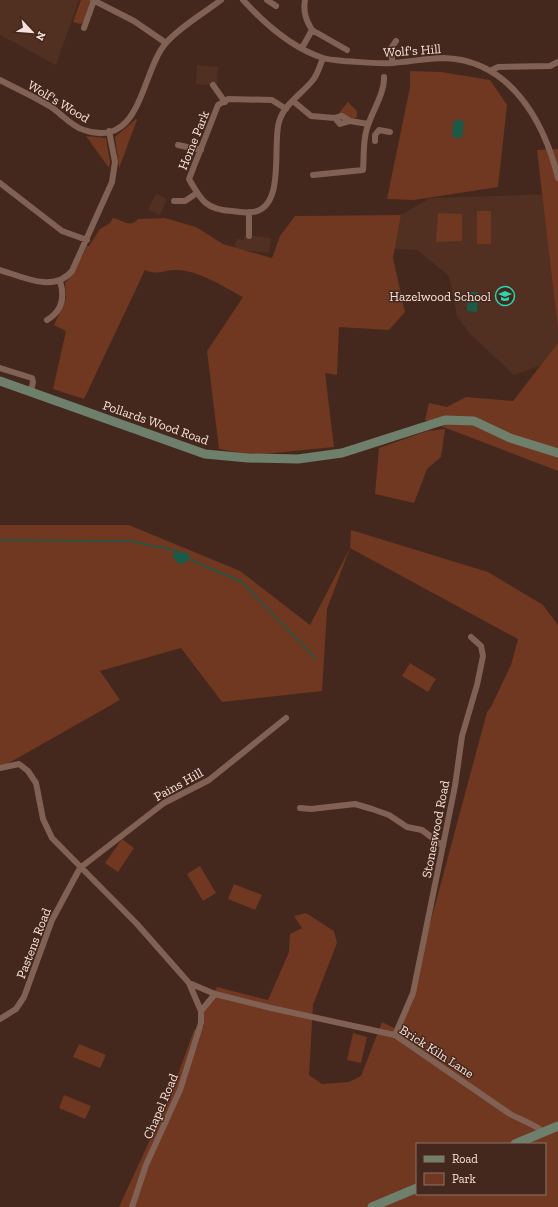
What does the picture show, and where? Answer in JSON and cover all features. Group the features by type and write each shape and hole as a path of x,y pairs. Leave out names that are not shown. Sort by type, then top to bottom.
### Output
{"street":[{"path":"84,28 93,0 134,21 166,43"},
{"name":"Wolf's Wood","path":"0,80 50,106 77,127 90,132 109,131 125,123 135,111 155,61 166,43 221,0"},
{"name":"Wolf's Hill","path":"242,0 277,33 302,48 323,58 360,62 393,63 444,58 470,62 490,71 504,80 519,93 541,132 552,158 558,178"},
{"path":"305,0 304,9 307,21 312,30 347,50"},
{"path":"268,1 276,6"},
{"path":"302,48 312,30"},
{"path":"393,63 390,50 396,41"},
{"name":"Home Park","path":"286,109 272,100 228,99 218,105 189,179 197,193 206,204 218,211 254,212 265,207 271,198 276,168 278,122 286,109 314,80 323,58"},
{"path":"490,71 498,67 550,66 558,62"},
{"path":"313,175 363,170 366,132 376,101 385,86 384,77"},
{"path":"213,85 225,102"},
{"path":"293,101 311,116 335,118 342,116 350,121 368,124"},
{"path":"366,132 375,138 379,130 390,132"},
{"path":"0,270 49,283 60,281 72,271 112,182 114,162 109,131"},
{"path":"178,145 201,150"},
{"path":"0,183 62,231 87,240"},
{"path":"174,201 185,201 197,193"},
{"path":"249,212 249,236"},
{"path":"47,320 56,313 63,298 60,281"},
{"path":"0,368 32,378 33,382 31,391"},
{"name":"Pollards Wood Road","path":"0,381 205,454 248,458 298,459 346,450 445,420 474,421 510,438 558,453"},
{"name":"Stoneswood Road","path":"395,1035 413,993 443,846 462,736 478,686 483,656 481,646 471,637"},
{"name":"Pains Hill","path":"80,868 164,803 209,780 286,718"},
{"path":"0,768 19,764 28,771 36,783 43,819 52,838 137,924 189,983 201,1011 215,994 189,983"},
{"path":"300,808 311,809 355,804 367,807 389,815 407,826 422,830 443,846"},
{"name":"Pastens Road","path":"0,1019 16,1009 24,997 52,920 80,868"},
{"name":"Brick Kiln Lane","path":"215,994 271,1008 395,1035 510,1114 528,1124 538,1127 542,1131"},
{"name":"Chapel Road","path":"132,1207 146,1165 180,1090 201,1023 201,1011"},
{"path":"517,1143 542,1131 558,1126"},
{"path":"372,1207 416,1188"}],"shaded area":[{"path":"0,0 79,0 56,65 0,35"},
{"path":"197,65 218,67 217,86 196,84"},
{"path":"156,194 167,199 160,215 148,209"},
{"name":"Hazelwood School","path":"558,194 558,359 514,375 469,333 457,316 449,276 417,250 394,249 401,215 430,198"},
{"path":"244,235 271,238 269,253 235,249 236,239 244,240"}],"green space":[{"path":"81,0 91,0 83,22 80,24 73,22"},
{"path":"410,71 441,72 490,80 507,105 498,187 414,200 387,199 410,87"},
{"path":"348,102 357,111 357,117 350,121 335,118"},
{"path":"136,119 137,120 119,168 115,137"},
{"path":"86,136 106,138 110,162 109,168"},
{"path":"558,149 558,329 537,150"},
{"path":"477,211 491,211 491,244 477,244"},
{"path":"438,213 462,214 462,241 436,242"},
{"path":"401,215 393,258 405,312 389,330 339,327 337,375 325,373 334,447 253,455 219,449 207,351 243,297 212,280 187,271 173,270 150,272 145,270 84,399 53,389 66,331 54,325 66,298 65,283 74,273 87,246 89,246 100,229 110,223 113,218 126,223 132,223 138,219 165,218 196,227 223,244 272,258 280,236 295,216"},
{"path":"558,343 558,471 425,420 429,403 447,407 466,397 513,401"},
{"path":"445,429 441,457 427,469 414,503 375,494 379,448 427,431"},
{"path":"0,525 129,525 240,571 310,625 350,548 327,609 322,691 222,702 181,648 100,671 120,700 0,768"},
{"path":"351,530 488,572 543,605 558,625 558,1207 119,1207 171,1094 194,1030 204,1027 204,1010 217,987 268,1000 289,952 290,934 302,928 294,916 306,913 334,931 337,943 313,1005 309,1075 322,1084 349,1082 361,1076 382,1022 400,1031 416,989 427,935 487,712 491,707 511,665 518,639 350,548"},
{"path":"410,663 436,679 428,692 402,676"},
{"path":"122,839 134,848 118,872 105,863"},
{"path":"200,866 216,893 203,901 187,874"},
{"path":"234,884 262,895 255,910 228,899"},
{"path":"353,1033 367,1037 361,1063 347,1060"},
{"path":"79,1044 106,1055 100,1068 73,1057"},
{"path":"64,1095 91,1106 85,1119 59,1108"}],"water":[{"path":"454,120 464,121 462,138 452,137"},
{"path":"468,292 478,292 477,312 467,311"},
{"path":"174,550 189,554 189,559 183,564 176,562 173,556"}],"waterway":[{"path":"0,540 129,541 174,550"},
{"path":"189,559 242,582 315,658"}],"place":[{"name":"Hazelwood School","path":"505,296"}]}
